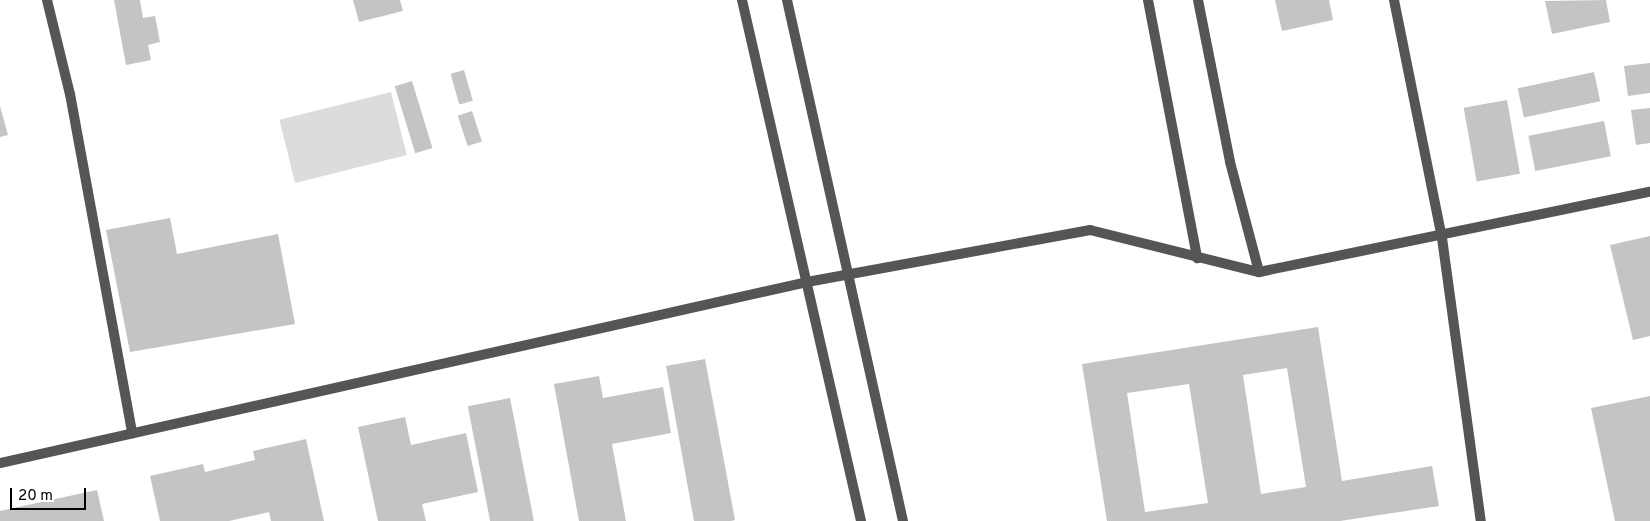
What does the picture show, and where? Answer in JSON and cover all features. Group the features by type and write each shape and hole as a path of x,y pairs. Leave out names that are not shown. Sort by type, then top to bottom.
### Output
{"street":[{"path":"47,0 70,94 132,433"},
{"path":"742,0 861,521"},
{"path":"787,0 903,521"},
{"path":"1148,0 1197,258"},
{"path":"1198,0 1230,162 1259,272"},
{"path":"1394,0 1442,238 1481,521"},
{"path":"0,463 807,282 848,277 1090,230 1259,272 1442,238 1650,192"}],"shaded area":[{"path":"391,92 407,155 295,183 279,120"}],"building":[{"path":"114,0 140,0 143,18 155,16 160,42 148,45 151,60 126,65"},
{"path":"353,0 400,0 403,11 359,22"},
{"path":"1275,0 1329,0 1333,20 1282,31"},
{"path":"1606,0 1610,22 1552,34 1545,1"},
{"path":"1650,63 1650,93 1628,96 1624,66"},
{"path":"464,70 473,101 459,105 451,74"},
{"path":"1594,72 1600,101 1524,118 1518,88"},
{"path":"412,81 432,148 415,153 395,86"},
{"path":"1507,100 1520,174 1477,182 1464,108"},
{"path":"0,106 8,135 0,137"},
{"path":"1650,108 1650,143 1636,145 1631,110"},
{"path":"472,111 482,141 468,146 458,116"},
{"path":"1604,121 1611,156 1535,171 1528,136"},
{"path":"170,218 177,254 278,234 295,324 130,352 106,230"},
{"path":"1650,236 1650,336 1633,340 1610,245"},
{"path":"1318,327 1342,481 1432,466 1439,506 1340,521 1107,521 1082,364","holes":["1287,368 1306,487 1261,494 1243,375","1189,384 1208,503 1145,512 1127,393"]},
{"path":"705,359 735,520 731,521 694,521 666,366"},
{"path":"599,376 603,398 663,387 671,433 612,444 626,521 579,521 554,384"},
{"path":"1650,396 1650,521 1615,521 1591,408"},
{"path":"510,398 534,521 490,521 468,406"},
{"path":"405,417 411,445 466,433 478,492 422,504 426,521 378,521 358,427"},
{"path":"306,439 324,521 271,521 269,512 229,521 160,521 150,476 203,464 205,472 255,460 253,451"},
{"path":"97,490 104,521 0,521 0,511"}]}
